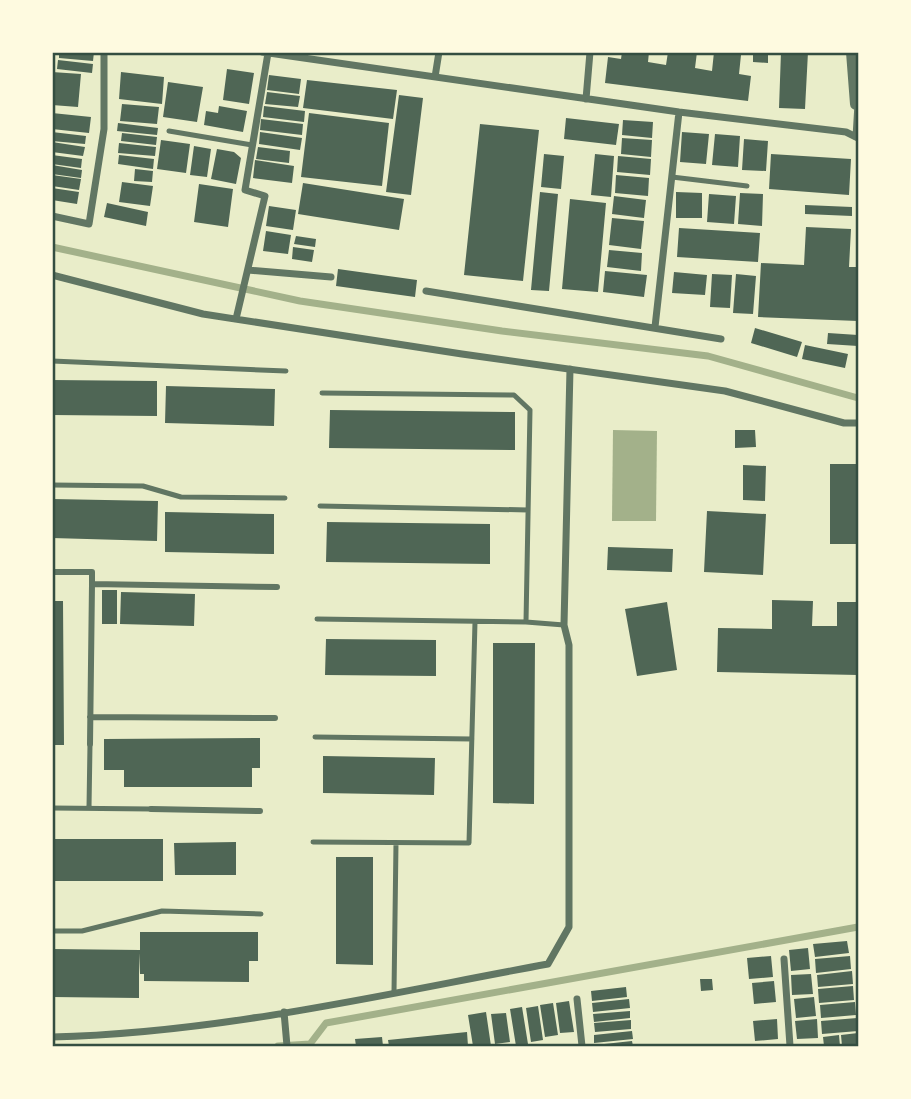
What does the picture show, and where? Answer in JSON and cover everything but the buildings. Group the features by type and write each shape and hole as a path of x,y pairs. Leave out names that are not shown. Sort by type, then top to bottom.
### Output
{"street":[{"path":"52,216 89,224 104,129 104,52"},
{"path":"262,52 679,112 846,132 857,137 854,58"},
{"path":"435,77 439,52"},
{"path":"586,99 590,52"},
{"path":"236,319 265,196 245,190 268,53"},
{"path":"655,327 679,112"},
{"path":"248,270 331,277"},
{"path":"52,275 203,314 725,391 844,423 859,423"},
{"path":"426,291 721,339"},
{"path":"52,1037 179,1029 548,964 569,927 569,645 564,625 570,369"},
{"path":"52,572 92,572 90,744"},
{"path":"92,584 277,587"},
{"path":"90,717 275,718"},
{"path":"151,809 260,811"},
{"path":"784,959 790,1046"},
{"path":"577,999 582,1046"},
{"path":"284,1012 288,1046"}],"lane":[{"path":"169,131 252,145"},
{"path":"672,177 747,187"},
{"path":"52,361 182,369 286,371"},
{"path":"322,393 514,395 530,410 526,622"},
{"path":"52,485 143,486 181,497 285,498"},
{"path":"320,506 528,510"},
{"path":"317,619 564,625"},
{"path":"313,842 469,844 475,622"},
{"path":"315,737 472,739"},
{"path":"89,808 90,744"},
{"path":"52,808 151,809"},
{"path":"394,992 396,843"},
{"path":"52,931 82,931 162,911 261,914"}],"shaded area":[{"path":"613,430 657,431 656,521 612,521"}],"waterway":[{"path":"52,247 300,301 502,331 708,356 858,398"},
{"path":"278,1046 310,1044 326,1023 858,927"}]}
